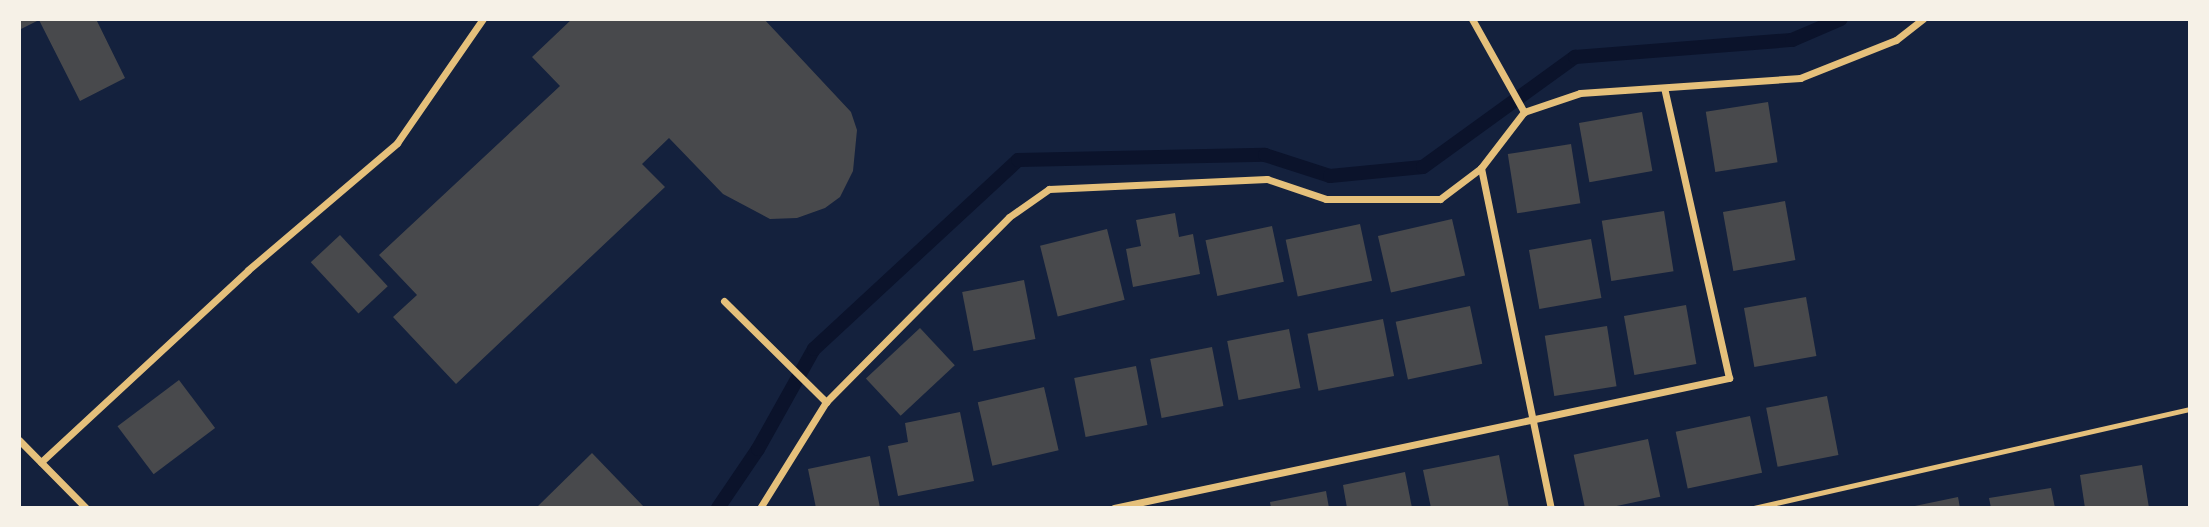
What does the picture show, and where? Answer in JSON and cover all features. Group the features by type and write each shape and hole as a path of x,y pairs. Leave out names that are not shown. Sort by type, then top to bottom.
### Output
{"street":[{"path":"41,462 248,271 397,144 483,19"},
{"path":"1472,19 1524,112"},
{"path":"760,508 826,402 1009,217 1049,188 1267,178 1326,199 1440,199 1480,168 1524,112 1580,93 1800,78 1896,40 1923,19"},
{"path":"1114,508 1729,378 1664,88"},
{"path":"1480,168 1551,508"},
{"path":"724,300 826,402"},
{"path":"19,440 86,508"}],"path":[{"path":"1754,508 2190,409"}],"building":[{"path":"19,19 96,19 125,78 80,101 39,20 19,30"},
{"path":"572,19 764,19 851,112 857,130 853,171 840,197 825,208 797,218 770,219 723,194 669,138 642,164 665,187 456,384 393,317 417,295 379,255 560,86 532,57"},
{"path":"1768,102 1778,162 1715,172 1706,112"},
{"path":"1642,112 1652,171 1589,182 1579,123"},
{"path":"1571,144 1580,203 1517,213 1508,154"},
{"path":"1785,201 1795,260 1733,271 1723,212"},
{"path":"1664,211 1674,271 1611,281 1602,221"},
{"path":"1175,213 1179,237 1193,234 1200,274 1133,287 1126,249 1141,246 1136,220"},
{"path":"1452,219 1465,276 1391,293 1378,236"},
{"path":"1360,224 1372,281 1298,297 1286,240"},
{"path":"1272,226 1284,282 1217,296 1205,240"},
{"path":"1107,229 1125,300 1058,317 1040,246"},
{"path":"340,235 388,286 358,313 311,262"},
{"path":"1591,239 1601,298 1539,309 1529,250"},
{"path":"1024,280 1035,339 974,351 962,292"},
{"path":"1806,297 1816,356 1754,367 1744,308"},
{"path":"1686,305 1696,364 1634,375 1624,316"},
{"path":"1470,306 1482,364 1408,380 1396,322"},
{"path":"1383,319 1394,376 1318,391 1307,334"},
{"path":"1607,326 1617,386 1554,396 1545,336"},
{"path":"920,328 955,365 901,416 866,378"},
{"path":"1289,329 1300,388 1239,400 1227,341"},
{"path":"1212,347 1223,406 1162,418 1150,359"},
{"path":"1136,366 1147,425 1086,437 1074,378"},
{"path":"179,380 215,428 154,474 118,426"},
{"path":"1044,387 1059,450 992,466 978,402"},
{"path":"1827,396 1838,455 1778,467 1766,408"},
{"path":"960,412 974,481 898,496 888,446 908,442 905,423"},
{"path":"1750,416 1762,473 1688,489 1676,432"},
{"path":"1648,439 1660,497 1607,508 1585,508 1574,455"},
{"path":"592,453 645,508 536,508"},
{"path":"1499,455 1509,508 1431,508 1423,470"},
{"path":"870,456 880,508 816,508 808,469"},
{"path":"2142,465 2149,508 2085,508 2080,475"},
{"path":"1405,472 1412,508 1347,508 1343,485"},
{"path":"2051,488 2055,508 1991,508 1989,498"},
{"path":"1326,491 1329,508 1271,508 1270,502"},
{"path":"1958,497 1960,508 1910,507"}],"waterway":[{"path":"718,508 758,449 814,349 1018,160 1265,155 1330,176 1423,167 1575,57 1792,40 1841,19"}]}
